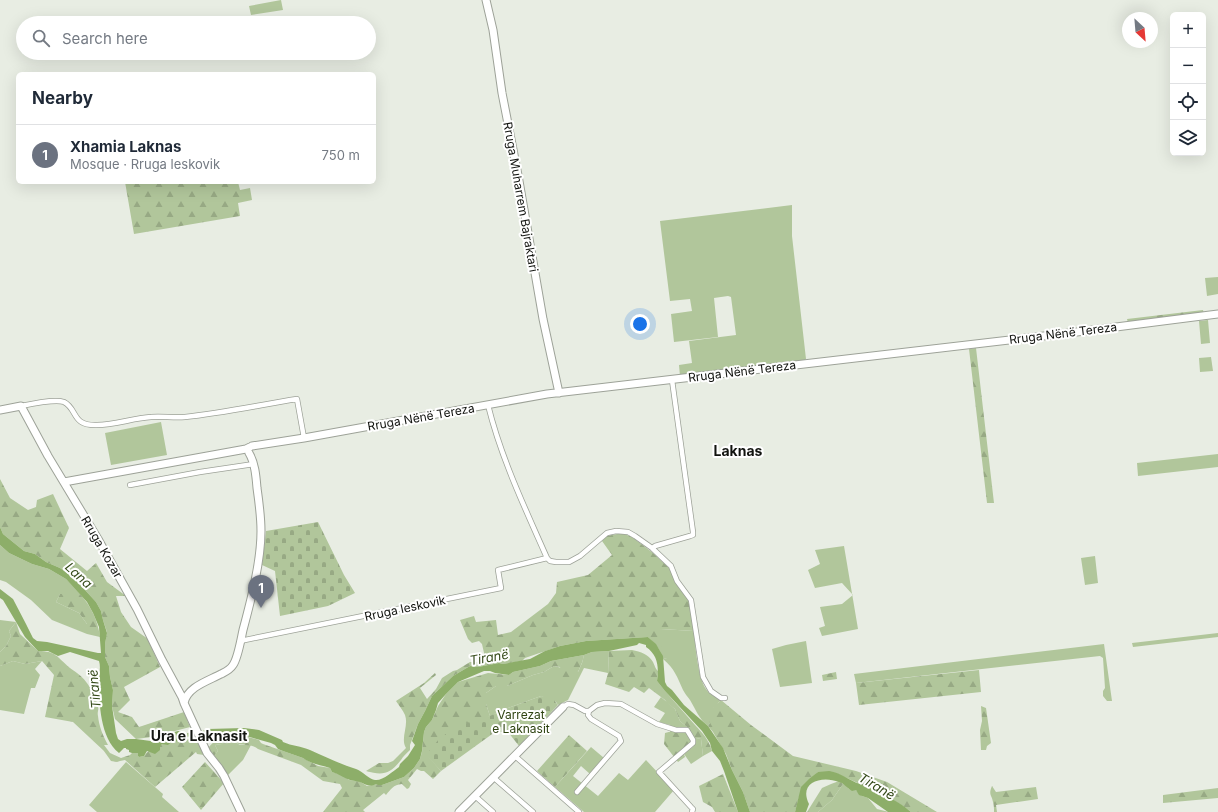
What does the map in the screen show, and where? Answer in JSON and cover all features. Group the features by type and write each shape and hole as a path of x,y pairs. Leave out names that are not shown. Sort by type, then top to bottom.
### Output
{"main road":[{"name":"Rruga Muharrem Bajraktari","path":"486,0 493,30 502,93 543,319 560,393"},
{"name":"Rruga Nënë Tereza","path":"64,482 251,450 268,444 488,405 525,397 1069,333 1206,312 1218,314"},
{"path":"0,410 22,406"},
{"name":"Rruga Kozar","path":"22,406 48,456 98,539 137,609 179,691 184,706"},
{"path":"241,812 224,776 206,753 184,706 186,696 190,692 199,685 231,668 234,663 240,641 252,594 261,539 260,515 251,450"},
{"path":"179,691 185,693 190,692"},
{"path":"459,812 564,707"}],"street":[{"path":"652,548 690,536 693,532 672,380"},
{"path":"22,406 35,403 60,401 68,405 84,424 96,425 150,417 174,418 198,415 297,399 304,438"},
{"path":"488,405 499,444 515,486 547,558 550,561 569,562 580,556 607,533 616,531 628,532 652,548 671,566 691,600 703,677 711,691 721,698 725,698"},
{"path":"130,484 254,464"},
{"name":"Rruga leskovik","path":"240,641 501,588 498,570 547,558"},
{"path":"564,707 568,704 574,705 585,711 589,711 605,703 621,704 657,724 676,730 684,729 688,731 694,740 693,743 659,772 693,809 692,812"},
{"path":"577,792 621,741 619,736 591,719 588,716 589,711"},
{"path":"514,756 579,812"},
{"path":"493,778 533,812"},
{"path":"475,796 493,812"}],"green space":[{"path":"281,0 283,10 251,15 249,6"},
{"path":"125,184 238,184 240,190 250,188 252,200 238,203 240,216 134,234"},
{"path":"792,205 792,236 806,359 804,361 680,376 679,365 692,363 689,341 736,335 731,297 728,296 714,298 718,337 674,342 671,314 692,311 690,299 670,301 660,221"},
{"path":"1218,277 1218,294 1207,296 1205,278"},
{"path":"1203,310 1204,314 1128,323 1127,319"},
{"path":"1208,320 1210,343 1201,344 1199,321"},
{"path":"976,348 994,503 987,503 969,349"},
{"path":"1211,357 1213,371 1200,372 1199,358"},
{"path":"161,422 167,455 111,465 105,433"},
{"path":"1218,454 1218,467 1138,476 1137,463"},
{"path":"0,479 10,498 28,510 36,507 37,500 53,494 69,528 60,549 87,571 96,563 107,582 126,596 116,596 121,612 131,627 148,639 160,667 124,687 130,700 118,712 132,717 139,727 184,712 190,727 152,737 136,739 115,719 112,706 113,690 109,666 105,657 107,632 101,611 96,602 74,578 35,554 24,551 3,534 0,527"},
{"path":"318,522 344,575 355,593 328,606 280,616 275,571 262,565 266,531"},
{"path":"622,533 632,537 653,553 669,568 676,582 689,601 694,631 661,629 660,637 655,637 668,658 663,659 657,647 648,637 586,641 560,646 525,658 522,661 478,667 470,666 453,676 432,696 418,724 410,745 410,750 397,765 386,773 366,771 379,763 388,763 393,761 406,748 404,740 406,719 396,701 424,683 435,673 436,675 420,688 427,699 436,689 442,678 453,671 470,662 486,662 482,644 479,641 472,643 468,639 460,620 474,616 476,622 496,620 498,635 511,632 548,604 556,593 557,582 588,575 612,555 602,541 607,536"},
{"path":"0,545 9,553 32,564 49,569 66,579 80,594 60,594 56,602 79,613 87,624 87,634 52,620 31,600 6,582 0,580"},
{"path":"844,546 852,594 842,583 815,588 808,570 820,564 815,550"},
{"path":"1095,556 1098,583 1085,585 1081,558"},
{"path":"60,594 80,594 93,614 98,625 100,637 87,634 87,624 79,613 56,602"},
{"path":"852,596 858,629 822,636 819,628 825,626 820,607 842,604"},
{"path":"0,620 16,622 9,631 11,636 6,646 0,652"},
{"path":"16,622 20,634 38,651 53,653 81,676 88,684 97,702 99,723 108,745 104,745 110,753 121,758 130,755 133,752 138,753 139,757 144,756 149,751 158,748 162,744 196,738 204,755 197,754 196,752 155,787 125,760 117,762 111,761 104,751 73,722 45,717 54,675 42,661 25,664 13,661 0,666 0,652 6,646 11,636 9,631"},
{"path":"661,629 694,631 697,661 703,684 714,697 721,700 714,707 708,726 698,714 673,670 663,659 667,658 654,637"},
{"path":"1218,633 1218,637 1133,647 1132,643"},
{"path":"806,641 812,683 780,687 772,649"},
{"path":"1104,644 1112,701 1107,701 1103,696 1103,691 1105,688 1103,658 1100,656 856,683 854,674"},
{"path":"632,650 644,654 651,659 658,671 657,681 702,732 712,751 703,756 701,739 696,738 694,746 684,754 685,757 678,762 664,744 665,733 687,727 680,721 675,709 649,688 644,693 634,687 629,692 605,684 608,673 609,651"},
{"path":"609,651 608,673 584,668 568,700 558,705 556,702 541,696 490,716 486,704 486,693 496,686 507,686 544,672 554,666 578,672 584,655 592,652"},
{"path":"584,655 579,670 571,683 564,684 560,667 554,666 544,672 507,686 496,686 486,693 486,704 490,716 427,755 441,771 433,779 424,771 417,769 408,780 411,784 409,788 407,789 402,784 394,786 386,795 384,793 363,810 365,812 323,812 342,788 340,784 323,781 301,765 255,747 241,745 235,742 215,745 218,751 214,756 208,748 216,740 222,737 238,735 249,737 259,740 263,744 303,758 318,766 330,768 332,772 343,775 349,780 359,781 367,786 376,784 382,785 404,777 414,768 420,759 426,727 432,720 438,706 446,694 458,682 488,673 509,675 513,672 540,666 551,661"},
{"path":"13,661 25,664 42,661 35,669 40,675 35,688 31,688 24,714 0,710 0,666"},
{"path":"979,670 981,692 859,705 856,683"},
{"path":"836,672 837,679 823,681 822,675"},
{"name":"Varrezat e Laknasit","path":"541,696 552,698 558,705 519,746 508,732 495,732 441,771 426,755 439,739 458,725 485,718"},
{"path":"661,697 675,709 680,721 687,727 670,732 670,725 659,722 665,713 654,707"},
{"path":"721,700 751,725 793,756 856,771 887,782 937,812 911,812 890,798 836,773 818,772 799,797 795,812 750,812 726,754 708,726 710,723 706,711 714,707 714,704"},
{"path":"981,706 986,708 991,743 987,746 986,750 981,750"},
{"path":"569,735 587,751 555,787 537,771"},
{"path":"696,738 701,739 703,756 691,764 684,754 694,746"},
{"path":"235,742 240,745 251,745 243,760 228,775 214,756 218,751 215,745"},
{"path":"591,747 604,758 590,774 581,766 573,776 598,796 619,773 628,780 646,760 674,790 655,812 584,812 555,787"},
{"path":"126,762 163,794 162,797 179,812 97,812 89,805"},
{"path":"205,762 224,783 201,810 182,787"},
{"path":"723,774 738,812 715,812 712,807 703,802 699,786"},
{"path":"839,781 843,784 832,800 818,812 807,812 822,788"},
{"path":"843,784 847,785 849,789 856,790 862,796 868,798 877,809 889,812 818,812 832,800"},
{"path":"992,786 996,792 1036,787 1038,799 996,805 997,812 994,812 994,804 990,793"},
{"path":"1218,788 1218,798 1163,803 1163,795"}],"shaded area":[{"path":"0,527 3,534 24,551 35,554 74,578 96,602 101,611 107,633 105,657 109,666 113,690 112,706 118,739 121,741 136,739 158,742 163,735 178,731 182,732 181,736 193,731 195,735 168,745 162,744 160,750 155,754 147,751 144,756 139,757 138,753 129,752 126,748 119,753 108,738 102,720 99,699 99,661 70,652 58,656 48,651 38,651 25,637 3,600 0,598 0,589 13,599 33,638 37,641 101,653 99,627 93,613 87,602 66,579 49,569 32,564 9,553 0,545"},
{"path":"648,637 656,644 663,656 665,682 667,686 684,705 708,726 723,748 743,792 750,812 738,812 720,761 712,751 710,743 702,731 657,681 657,662 646,645 639,643 637,645 609,651 592,652 584,655 551,661 540,666 513,672 509,675 484,671 458,682 438,703 432,720 424,732 420,759 414,768 404,777 382,785 368,785 350,780 332,772 330,768 278,749 271,743 246,736 229,735 203,738 200,732 208,729 244,728 259,730 282,740 283,742 310,750 358,770 373,780 378,780 399,767 408,756 415,745 412,741 418,724 432,696 453,676 470,666 478,667 530,659 545,651 560,646 586,641"},
{"path":"829,771 838,773 880,792 911,812 888,812 868,798 859,795 856,790 852,791 841,783 826,779 814,782 809,786 806,796 809,804 806,812 795,812 801,787 818,772"}],"place":[{"name":"Xhamia Laknas","path":"261,608"}],"district":[{"name":"Laknas","path":"738,450"},
{"name":"Ura e Laknasit","path":"199,735"}],"water label":[{"name":"Lana","path":"79,575"},
{"name":"Tiranë","path":"489,657"},
{"name":"Tiranë","path":"94,689"},
{"name":"Tiranë","path":"877,786"}]}
